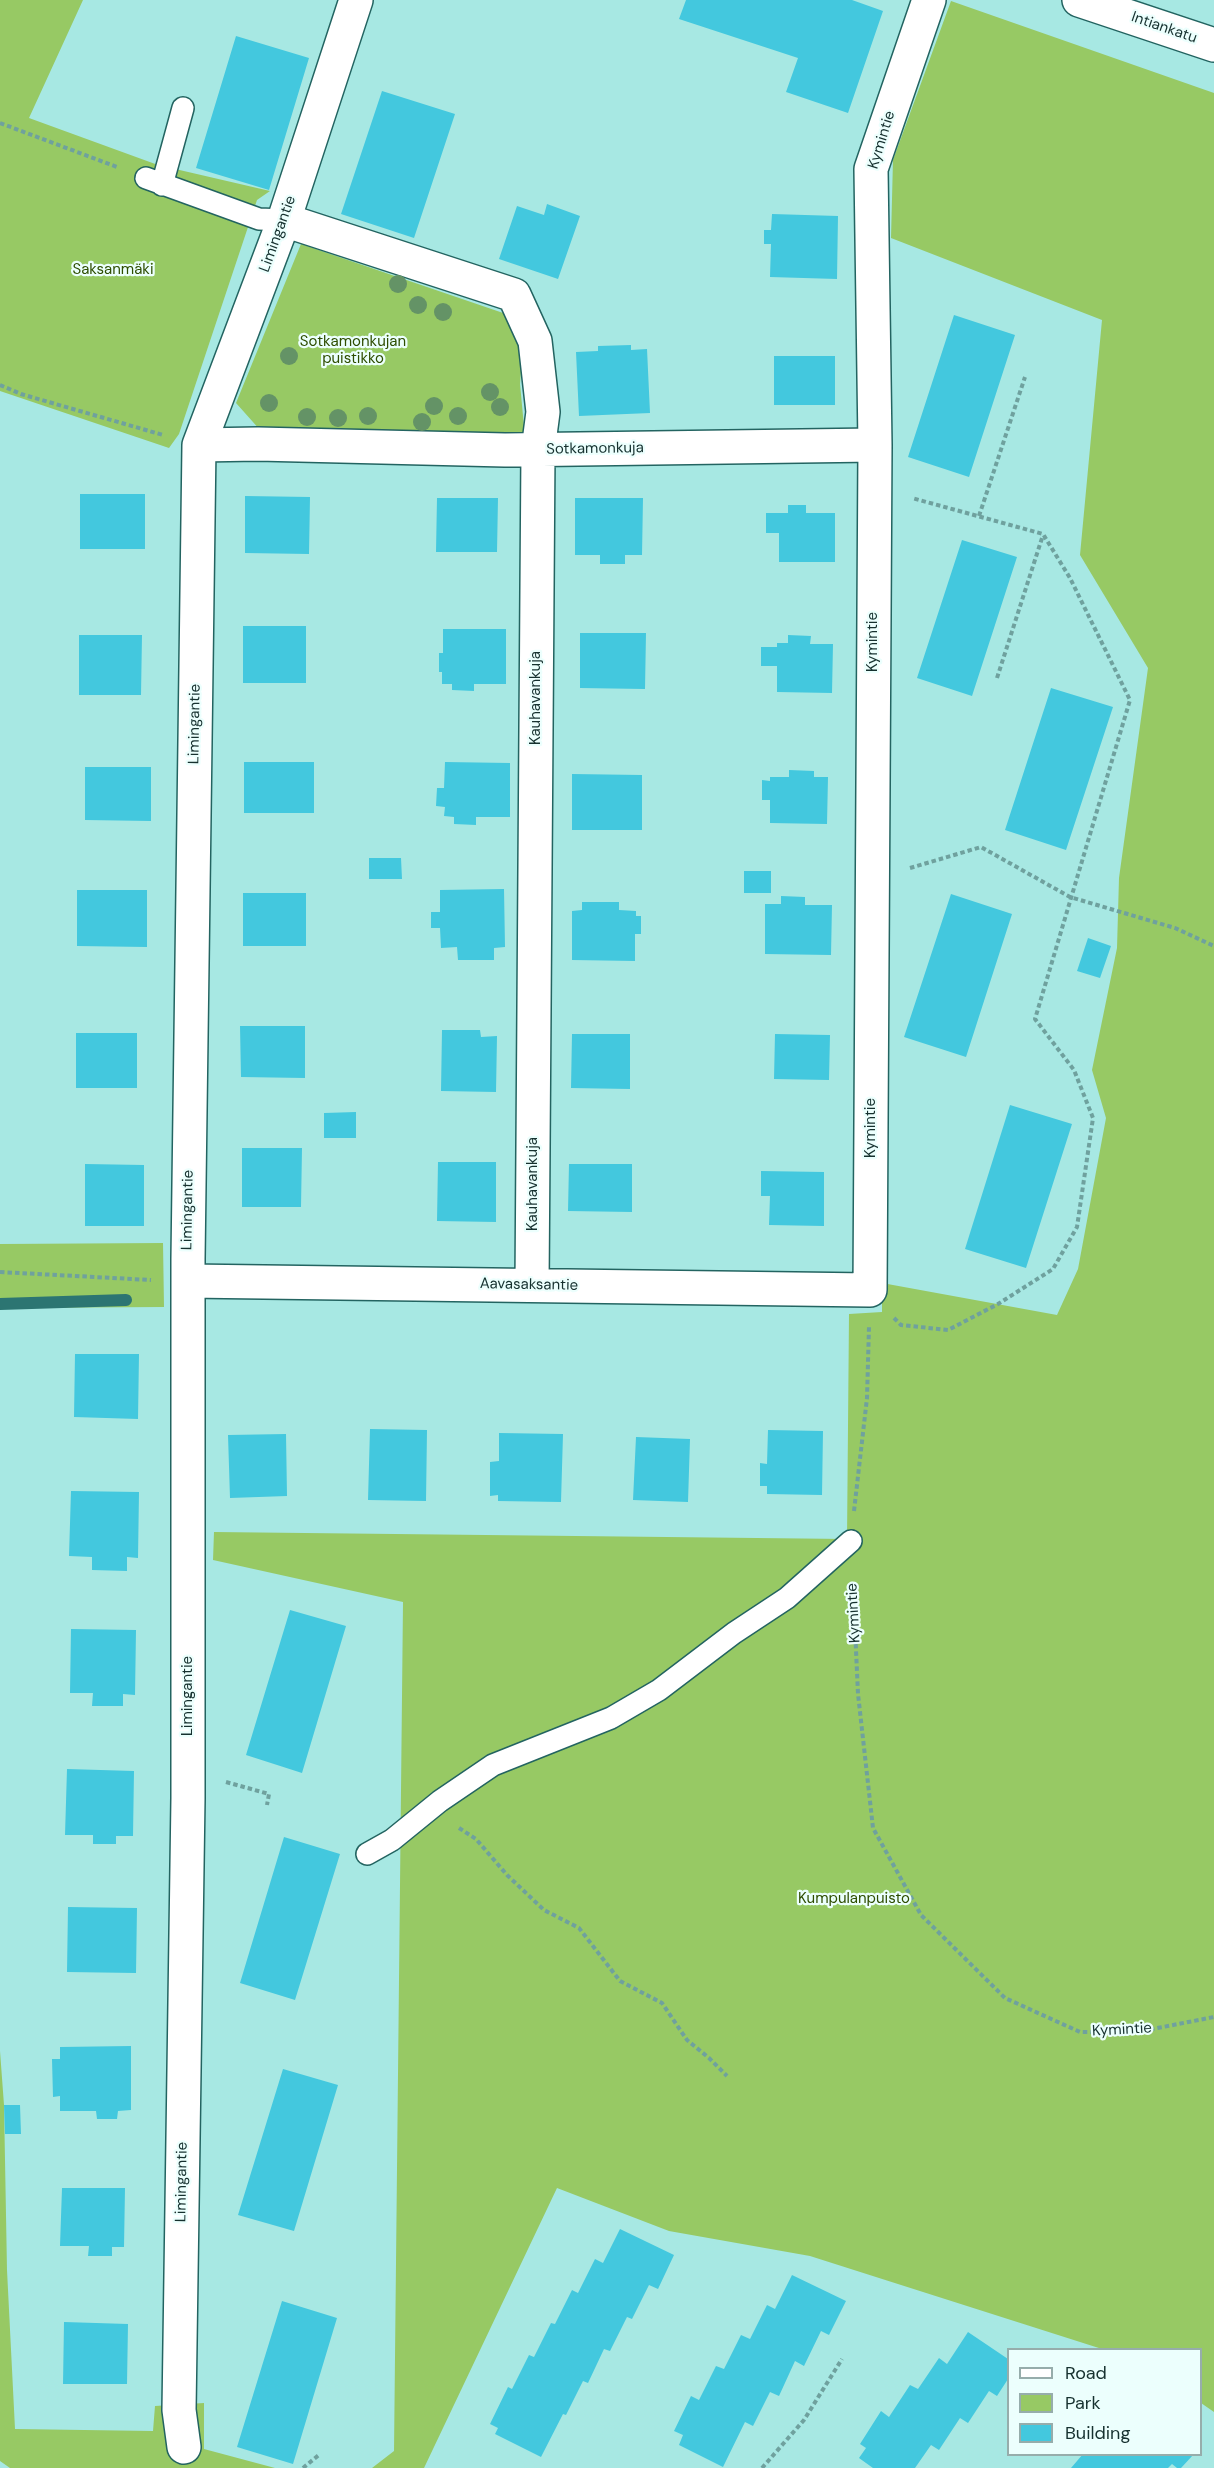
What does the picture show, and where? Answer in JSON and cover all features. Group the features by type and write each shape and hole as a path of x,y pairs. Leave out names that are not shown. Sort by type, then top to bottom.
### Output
{"street":[{"name":"Limingantie","path":"184,2447 179,2409 188,1798 188,1281 199,445 284,220 356,0"},
{"name":"Kymintie","path":"870,1290 875,445 871,169 929,0"},
{"name":"Intiankatu","path":"1079,0 1214,45"},
{"name":"Sotkamonkuja","path":"284,220 514,295 535,341 543,412 538,450 875,445"},
{"path":"199,445 258,444 538,450"},
{"name":"Kauhavankuja","path":"532,1285 538,450"},
{"name":"Aavasaksantie","path":"188,1281 870,1290"}],"lane":[{"path":"183,108 154,181 259,219 284,220"},
{"path":"367,1854 392,1840 440,1801 493,1765 611,1718 659,1690 725,1639 787,1598 851,1541"}],"path":[{"path":"0,123 154,181"},
{"path":"979,516 1025,377"},
{"path":"0,386 199,445"},
{"path":"870,1290 901,1325 948,1330 998,1304 1053,1269 1077,1227 1093,1118 1074,1070 1035,1019 1130,700 1070,578 1043,534 874,488"},
{"path":"997,678 1043,534"},
{"path":"872,879 981,847 1070,897 1175,928 1214,946"},
{"path":"0,1272 188,1281"},
{"name":"Kymintie","path":"870,1290 867,1398 851,1541 858,1694 873,1828 921,1915 1005,1998 1080,2032 1137,2032 1214,2017"},
{"path":"267,1805 269,1794"},
{"path":"415,1822 451,1823 476,1839 507,1875 544,1910 579,1928 620,1981 662,2003 687,2040 727,2076"},
{"path":"762,2468 804,2420 842,2359"},
{"path":"303,2468 320,2454"}],"green space":[{"name":"Saksanmäki","path":"0,0 83,0 29,118 158,165 270,191 257,200 179,434 169,448 0,391"},
{"name":"Kumpulanpuisto","path":"951,1 1214,93 1214,2412 1202,2404 1202,2348 1099,2348 810,2256 669,2231 557,2188 424,2468 372,2468 394,2451 403,1602 213,1560 214,1532 847,1539 849,1314 882,1312 882,1283 1057,1315 1078,1269 1106,1118 1092,1070 1117,948 1119,878 1148,668 1080,555 1102,320 891,238 893,160"},
{"name":"Sotkamonkujan puistikko","path":"301,244 509,315 523,345 520,384 525,437 261,431 236,403"},
{"path":"163,1243 164,1307 0,1308 0,1244"},
{"path":"0,2051 4,2105 7,2270 15,2429 153,2431 155,2406 204,2403 204,2449 275,2468 10,2468 0,2461"}],"building":[{"path":"686,0 852,0 883,11 848,113 786,92 798,58 679,19"},
{"path":"236,36 309,58 269,190 196,168"},
{"path":"382,91 455,114 414,238 341,214"},
{"path":"547,204 580,216 558,279 499,259 517,206 544,215"},
{"path":"772,214 838,216 837,279 770,277 771,244 764,244 764,230 771,230"},
{"path":"954,315 1015,335 969,477 908,457"},
{"path":"631,345 631,350 647,349 650,413 579,416 576,352 598,351 598,346"},
{"path":"774,356 835,356 835,405 774,405"},
{"path":"80,494 145,494 145,549 80,549"},
{"path":"245,496 310,497 309,554 245,553"},
{"path":"437,498 498,498 497,552 436,552"},
{"path":"575,498 643,498 642,555 625,555 625,564 600,564 600,555 575,555"},
{"path":"788,505 806,505 806,513 835,513 835,562 779,562 779,533 766,533 766,513 788,513"},
{"path":"962,540 1017,557 972,696 917,678"},
{"path":"243,626 306,626 306,683 243,683"},
{"path":"443,629 506,629 506,684 474,684 474,691 452,690 452,684 442,684 442,672 439,672 439,653 443,653"},
{"path":"580,633 646,633 645,689 580,688"},
{"path":"79,635 142,635 141,695 79,695"},
{"path":"788,635 811,636 810,644 833,644 832,693 777,692 777,666 761,666 761,647 777,647 777,643 788,643"},
{"path":"1051,688 1113,707 1066,850 1005,830"},
{"path":"244,762 314,762 314,813 244,813"},
{"path":"445,762 510,763 510,817 476,817 476,825 454,824 454,817 444,816 445,807 436,806 437,788 444,788"},
{"path":"85,767 151,767 151,821 85,820"},
{"path":"789,770 814,771 814,777 828,777 827,824 770,823 770,800 762,800 762,780 770,781 770,777 789,777"},
{"path":"572,774 642,775 642,830 572,830"},
{"path":"369,858 401,858 402,879 369,879"},
{"path":"744,871 771,871 771,893 744,893"},
{"path":"504,889 505,947 494,948 494,960 458,960 457,947 441,948 440,928 431,928 431,912 440,912 440,890"},
{"path":"77,890 147,890 147,947 77,946"},
{"path":"243,893 306,893 306,946 243,946"},
{"path":"951,894 1012,914 966,1057 904,1037"},
{"path":"781,896 805,897 805,905 832,905 831,955 765,954 765,904 781,904"},
{"path":"582,902 619,902 619,910 636,911 636,916 641,916 641,934 635,934 635,961 572,960 572,911 582,910"},
{"path":"1088,938 1111,946 1100,978 1077,971"},
{"path":"240,1026 305,1026 305,1078 241,1077"},
{"path":"442,1030 480,1030 481,1037 497,1036 496,1092 441,1091"},
{"path":"76,1033 137,1033 137,1088 76,1088"},
{"path":"572,1034 630,1034 630,1089 571,1088"},
{"path":"775,1034 830,1035 829,1080 774,1079"},
{"path":"1010,1105 1072,1124 1026,1268 965,1249"},
{"path":"356,1112 356,1138 324,1138 324,1113"},
{"path":"242,1148 302,1148 301,1207 242,1207"},
{"path":"438,1162 496,1162 496,1222 437,1221"},
{"path":"85,1164 144,1165 144,1226 85,1226"},
{"path":"569,1164 632,1164 632,1212 568,1211"},
{"path":"761,1171 824,1172 824,1226 769,1225 770,1196 761,1196"},
{"path":"75,1354 139,1354 138,1419 74,1417"},
{"path":"370,1429 427,1430 426,1501 368,1500"},
{"path":"768,1430 823,1431 822,1495 767,1494 767,1486 760,1486 760,1463 767,1464"},
{"path":"499,1433 563,1434 561,1502 498,1501 498,1495 490,1496 490,1462 499,1461"},
{"path":"286,1434 287,1496 230,1498 228,1435"},
{"path":"636,1437 690,1439 688,1502 633,1500"},
{"path":"71,1491 139,1492 138,1558 127,1557 127,1571 92,1570 92,1557 69,1556"},
{"path":"290,1610 346,1626 302,1773 246,1755"},
{"path":"71,1629 136,1630 135,1695 123,1694 123,1706 92,1706 93,1693 70,1693"},
{"path":"67,1769 134,1771 133,1836 116,1836 116,1844 93,1844 93,1835 65,1835"},
{"path":"284,1837 340,1854 295,2000 240,1983"},
{"path":"68,1907 137,1908 136,1973 67,1972"},
{"path":"131,2046 131,2110 118,2111 117,2119 97,2119 96,2111 60,2111 60,2096 53,2097 52,2059 60,2059 60,2047"},
{"path":"283,2069 338,2085 294,2231 238,2215"},
{"path":"4,2105 20,2105 21,2134 5,2134"},
{"path":"62,2188 125,2188 124,2247 112,2247 112,2256 88,2256 89,2246 60,2246"},
{"path":"620,2229 674,2255 658,2289 649,2285 632,2319 627,2317 610,2351 604,2349 588,2383 583,2381 541,2457 495,2434 498,2428 490,2424 508,2387 512,2389 529,2355 534,2357 551,2323 555,2324 572,2290 578,2293 595,2259 603,2263"},
{"path":"792,2275 846,2301 829,2335 821,2331 804,2366 795,2361 779,2396 770,2392 753,2426 745,2422 723,2467 679,2445 683,2435 674,2431 691,2396 699,2400 716,2366 724,2369 741,2335 750,2339 767,2305 775,2309"},
{"path":"282,2301 337,2318 293,2464 237,2447"},
{"path":"64,2322 128,2324 127,2384 63,2384"},
{"path":"968,2332 1007,2358 1007,2381 997,2396 989,2391 968,2423 960,2418 939,2450 931,2445 915,2468 873,2468 859,2458 866,2448 860,2444 881,2411 889,2417 910,2385 918,2389 939,2358 947,2364"},
{"path":"1081,2456 1192,2456 1181,2468 1172,2464 1168,2468 1071,2468"}],"waterway":[{"path":"0,1304 126,1300"}]}
